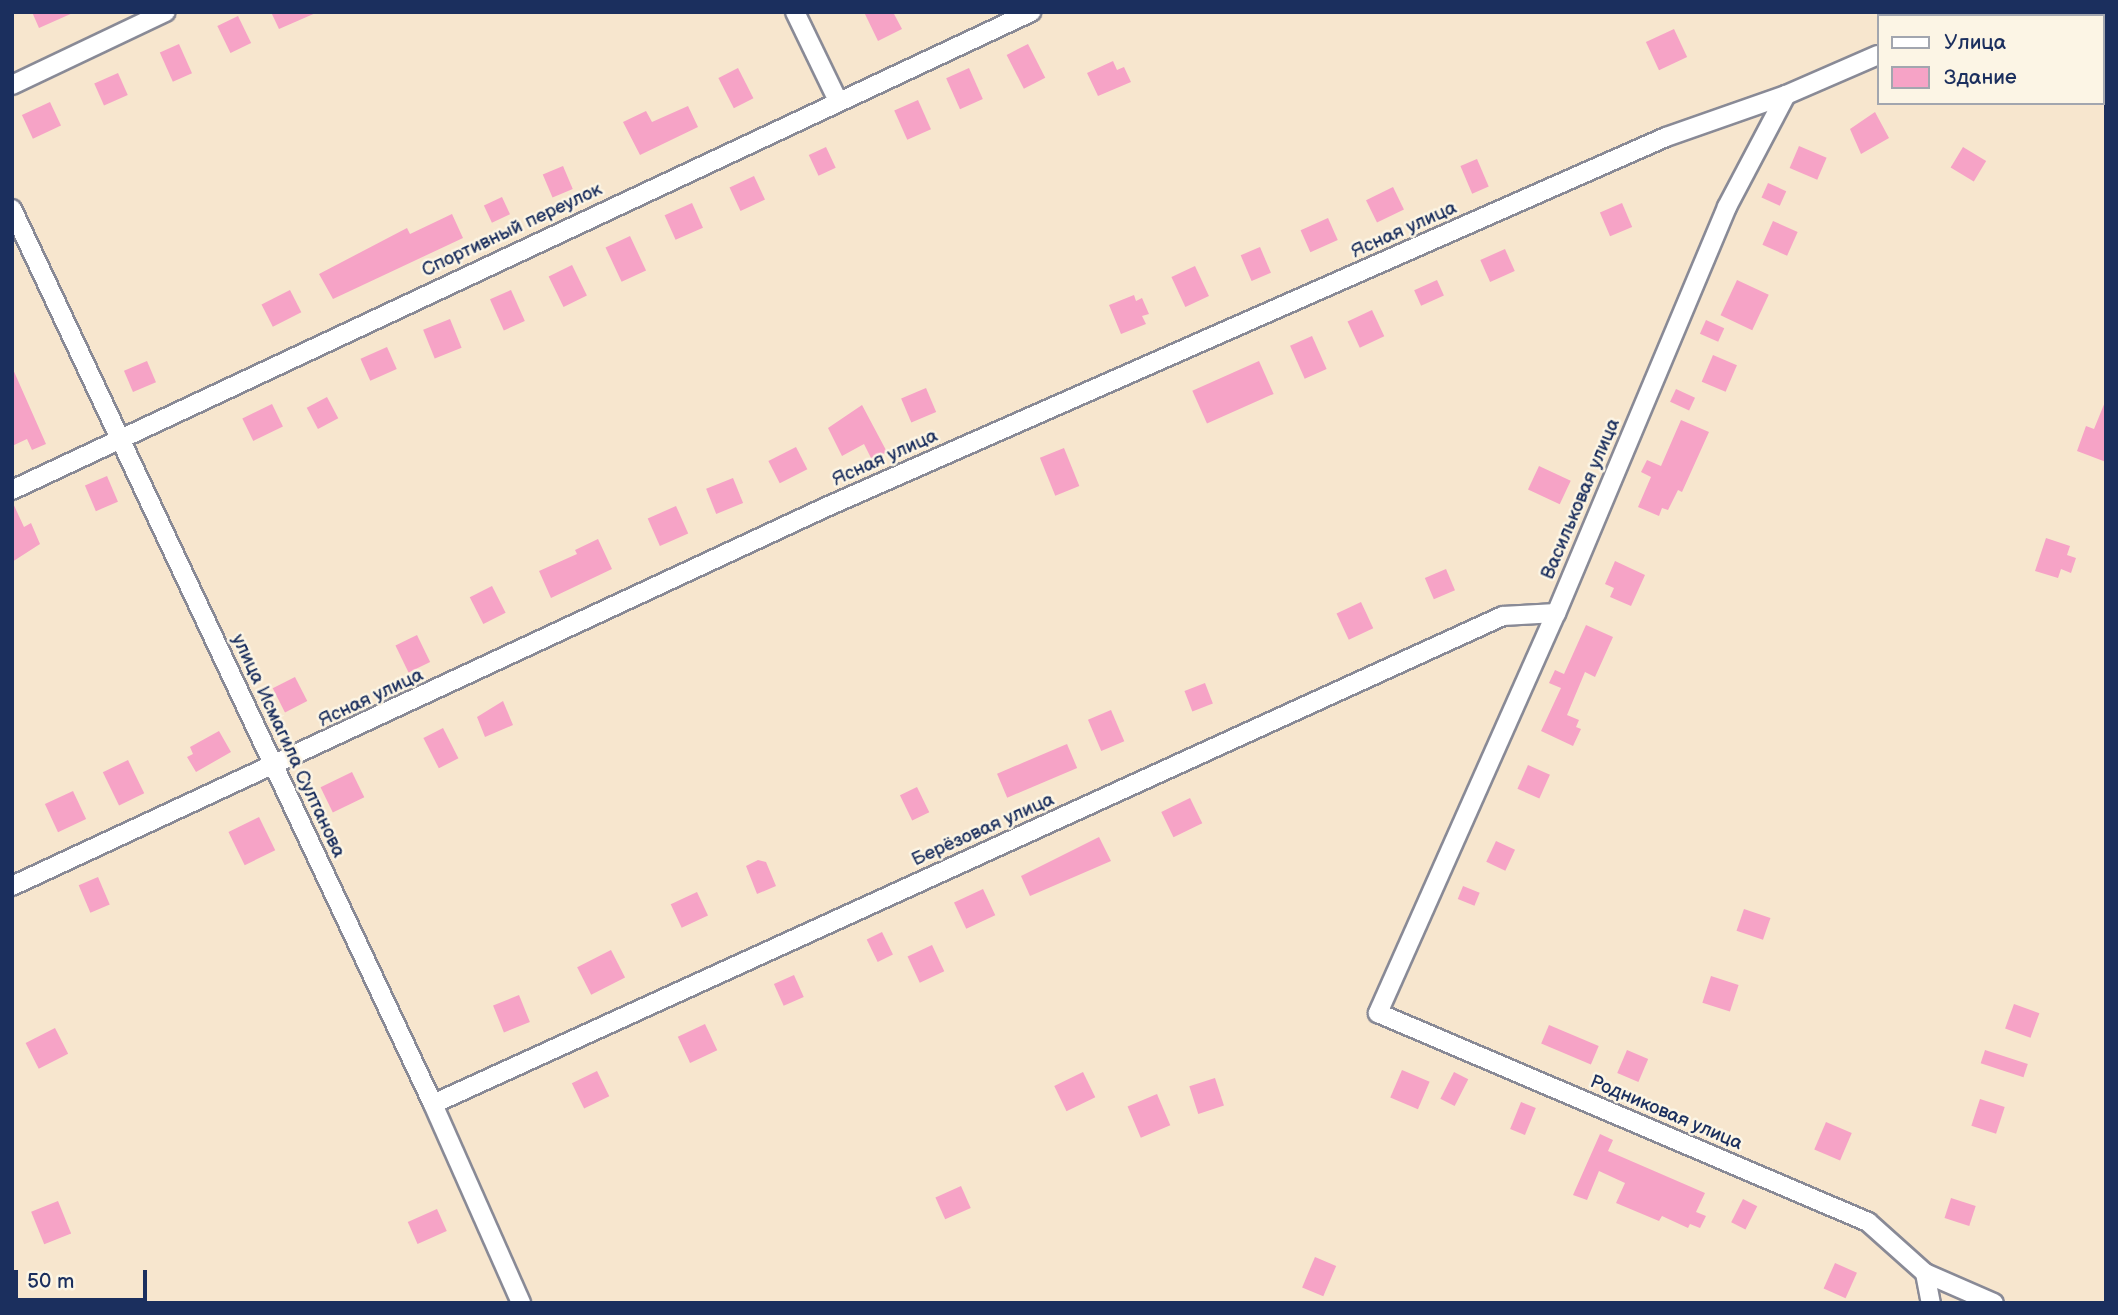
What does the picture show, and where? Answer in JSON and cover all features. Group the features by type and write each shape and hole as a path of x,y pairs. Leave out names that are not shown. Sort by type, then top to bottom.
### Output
{"street":[{"path":"12,85 166,12"},
{"path":"795,12 837,99"},
{"name":"Спортивный переулок","path":"12,490 837,99 1031,12"},
{"path":"1786,94 1876,56"},
{"name":"Васильковая улица","path":"1378,1013 1556,613 1727,207 1786,94"},
{"name":"Ясная улица","path":"12,886 275,766 824,508 1666,137 1786,94"},
{"name":"улица Исмагила Султанова","path":"12,209 433,1104 521,1303"},
{"name":"Берёзовая улица","path":"433,1104 1503,616 1556,613"},
{"name":"Родниковая улица","path":"1378,1013 1868,1222 1925,1273 1994,1303"},
{"path":"1925,1273 1931,1303"}],"building":[{"path":"32,12 75,12 39,28"},
{"path":"271,12 318,12 279,29"},
{"path":"864,12 893,12 902,29 878,41"},
{"path":"238,16 251,43 230,53 217,26"},
{"path":"1674,29 1687,57 1659,70 1646,42"},
{"path":"179,44 192,73 173,82 160,53"},
{"path":"1028,44 1045,78 1024,89 1007,55"},
{"path":"1113,61 1117,70 1124,67 1131,82 1098,96 1087,73"},
{"path":"738,68 753,98 734,108 718,78"},
{"path":"969,68 983,99 960,109 946,78"},
{"path":"118,73 128,95 104,106 94,84"},
{"path":"918,100 931,129 907,140 894,111"},
{"path":"50,102 61,126 33,139 22,115"},
{"path":"688,106 698,127 640,155 623,122 646,111 652,122"},
{"path":"1875,112 1889,138 1861,154 1850,129"},
{"path":"1799,146 1827,158 1817,180 1790,168"},
{"path":"826,147 836,168 819,176 809,155"},
{"path":"1963,147 1986,161 1974,181 1951,168"},
{"path":"1477,159 1489,187 1472,194 1460,166"},
{"path":"563,166 573,189 553,198 543,175"},
{"path":"754,176 765,200 741,211 730,187"},
{"path":"1768,183 1786,191 1780,206 1761,198"},
{"path":"1393,187 1404,209 1377,223 1366,200"},
{"path":"502,197 510,214 492,223 484,205"},
{"path":"692,203 703,228 676,240 665,215"},
{"path":"1622,203 1632,227 1610,236 1600,212"},
{"path":"452,214 463,238 333,299 319,274 407,228 410,234"},
{"path":"1328,218 1338,240 1310,252 1301,230"},
{"path":"1773,221 1798,232 1787,256 1762,245"},
{"path":"630,236 646,270 622,282 606,247"},
{"path":"1260,247 1271,273 1252,281 1241,255"},
{"path":"1505,249 1515,271 1490,282 1480,260"},
{"path":"572,265 587,296 564,307 549,276"},
{"path":"1195,266 1209,296 1185,307 1171,277"},
{"path":"1437,280 1444,296 1421,306 1414,290"},
{"path":"1737,280 1769,295 1752,330 1721,315"},
{"path":"290,290 301,312 273,327 261,305"},
{"path":"511,290 525,321 504,330 490,299"},
{"path":"1134,295 1136,301 1142,298 1149,314 1142,316 1146,324 1121,334 1109,305"},
{"path":"1372,310 1384,336 1360,348 1348,321"},
{"path":"450,319 462,348 435,359 423,330"},
{"path":"1706,320 1724,328 1718,342 1700,334"},
{"path":"1312,336 1327,369 1305,379 1290,346"},
{"path":"387,347 397,369 370,381 361,359"},
{"path":"1713,355 1737,365 1726,392 1702,382"},
{"path":"147,361 156,382 133,392 124,371"},
{"path":"1259,361 1274,394 1207,424 1192,391"},
{"path":"12,367 46,444 32,450 27,439 12,446"},
{"path":"926,388 936,412 911,422 901,399"},
{"path":"1676,389 1695,398 1689,411 1670,402"},
{"path":"327,397 338,418 318,429 307,408"},
{"path":"2105,402 2106,462 2077,451 2086,426 2094,429"},
{"path":"272,404 283,426 253,441 242,418"},
{"path":"862,405 887,452 872,460 864,444 842,456 828,428"},
{"path":"1681,420 1709,432 1682,492 1678,490 1668,510 1662,508 1659,516 1638,507 1651,477 1641,472 1647,460 1661,466"},
{"path":"796,447 807,469 780,483 768,461"},
{"path":"1064,448 1079,486 1055,496 1040,458"},
{"path":"1539,466 1571,481 1560,504 1528,490"},
{"path":"107,476 118,502 96,511 85,485"},
{"path":"733,478 743,503 716,514 706,489"},
{"path":"12,501 24,527 31,523 40,544 12,562"},
{"path":"676,506 688,533 660,546 648,519"},
{"path":"2046,538 2070,546 2067,555 2076,558 2071,573 2061,569 2058,578 2035,571"},
{"path":"598,539 612,569 551,598 539,571 577,554 575,550"},
{"path":"1615,561 1645,575 1631,606 1610,597 1614,588 1605,584"},
{"path":"1446,569 1455,590 1434,599 1425,578"},
{"path":"492,586 506,613 483,624 470,597"},
{"path":"1361,602 1373,628 1349,640 1337,613"},
{"path":"1586,625 1613,637 1595,677 1585,672 1567,715 1579,720 1576,727 1581,729 1573,746 1541,731 1561,688 1549,683 1555,670 1564,674"},
{"path":"417,635 430,662 409,672 395,646"},
{"path":"295,677 307,701 285,712 273,688"},
{"path":"1205,683 1213,704 1192,711 1184,691"},
{"path":"503,701 513,725 485,737 477,717"},
{"path":"1111,710 1124,741 1101,751 1088,720"},
{"path":"443,728 458,758 439,768 423,738"},
{"path":"219,731 231,752 196,772 187,757 193,754 190,747"},
{"path":"1067,744 1077,768 1007,798 997,774"},
{"path":"128,760 144,793 119,806 103,772"},
{"path":"1528,765 1550,775 1539,799 1517,789"},
{"path":"352,772 364,797 333,813 321,787"},
{"path":"917,787 929,812 912,820 900,795"},
{"path":"73,791 86,819 58,832 45,804"},
{"path":"1190,798 1202,823 1174,837 1161,812"},
{"path":"259,817 275,850 245,865 228,832"},
{"path":"1099,837 1111,861 1030,896 1021,876"},
{"path":"1496,841 1515,850 1505,871 1486,862"},
{"path":"758,860 766,862 776,886 757,894 746,866"},
{"path":"98,877 110,905 90,913 79,885"},
{"path":"1463,886 1480,893 1474,906 1458,899"},
{"path":"983,889 995,915 966,929 954,903"},
{"path":"697,892 708,916 682,928 671,904"},
{"path":"1744,909 1770,918 1763,940 1737,931"},
{"path":"882,932 893,954 878,962 867,939"},
{"path":"932,945 944,971 920,983 908,956"},
{"path":"611,950 625,978 591,995 577,967"},
{"path":"794,975 804,997 784,1006 774,984"},
{"path":"1711,976 1739,985 1730,1012 1702,1003"},
{"path":"519,995 530,1022 504,1032 493,1005"},
{"path":"2014,1004 2039,1013 2030,1038 2005,1028"},
{"path":"705,1024 717,1050 690,1063 678,1037"},
{"path":"1549,1025 1599,1046 1591,1065 1541,1043"},
{"path":"55,1028 68,1054 39,1069 26,1043"},
{"path":"1627,1050 1648,1059 1638,1082 1617,1073"},
{"path":"1985,1050 2028,1064 2023,1077 1981,1063"},
{"path":"1402,1070 1430,1082 1418,1109 1390,1098"},
{"path":"597,1071 609,1096 584,1108 572,1083"},
{"path":"1083,1072 1095,1097 1067,1111 1054,1086"},
{"path":"1454,1072 1468,1079 1455,1106 1440,1099"},
{"path":"1215,1078 1224,1106 1198,1114 1189,1086"},
{"path":"1157,1094 1170,1125 1141,1138 1128,1107"},
{"path":"1980,1099 2005,1107 1996,1134 1971,1126"},
{"path":"1521,1102 1536,1108 1525,1135 1510,1129"},
{"path":"1826,1122 1852,1133 1840,1161 1814,1150"},
{"path":"1600,1134 1613,1140 1608,1151 1705,1193 1696,1212 1706,1216 1700,1228 1690,1224 1688,1228 1662,1216 1659,1221 1616,1203 1625,1183 1599,1171 1587,1200 1573,1195"},
{"path":"961,1186 971,1208 945,1219 935,1197"},
{"path":"1951,1198 1976,1206 1969,1226 1945,1218"},
{"path":"1743,1199 1757,1206 1745,1229 1731,1222"},
{"path":"58,1201 71,1233 44,1244 31,1212"},
{"path":"437,1209 447,1231 418,1244 408,1222"},
{"path":"1315,1257 1336,1266 1323,1296 1302,1287"},
{"path":"1835,1263 1857,1273 1846,1298 1824,1289"}]}
